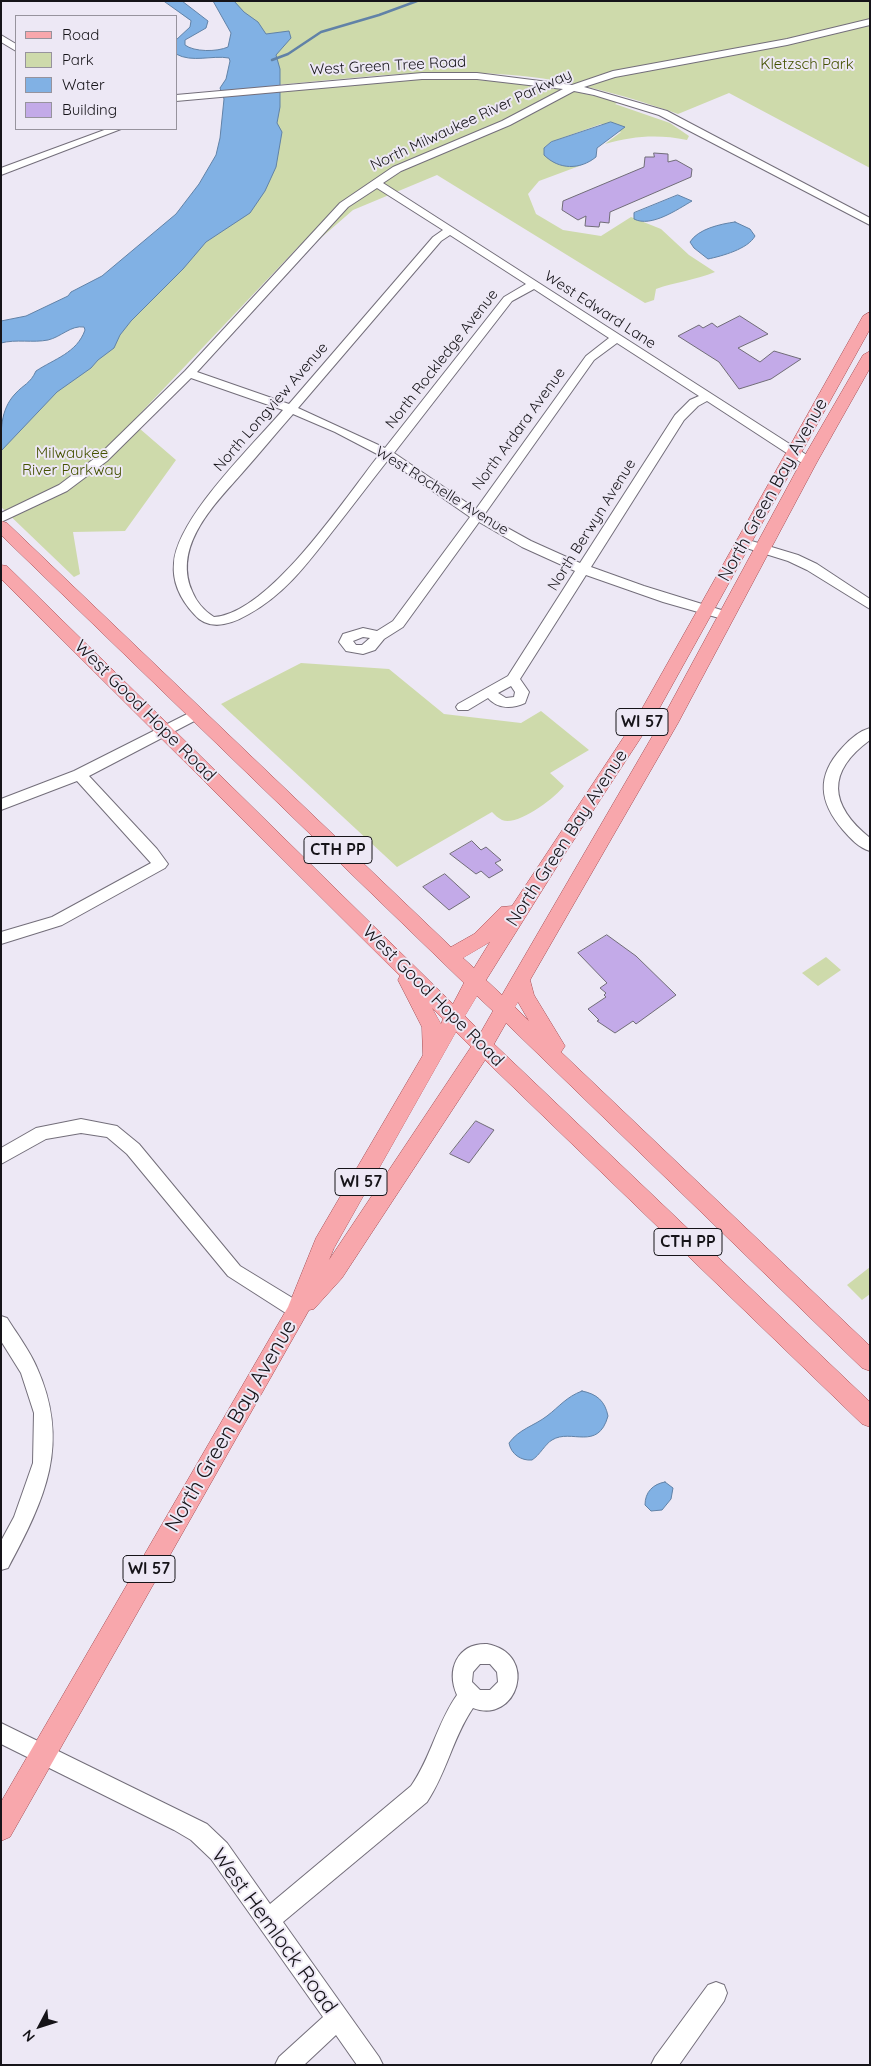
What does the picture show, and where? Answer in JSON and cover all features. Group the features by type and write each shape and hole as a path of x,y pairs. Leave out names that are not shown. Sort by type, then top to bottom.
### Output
{"main road":[{"name":"North Green Bay Avenue","path":"1,1828 298,1311 324,1245 475,982 545,868 646,716 870,316"},
{"name":"North Green Bay Avenue","path":"298,1311 334,1272 483,1046 628,789 669,723 762,548 870,354"},
{"name":"West Good Hope Road","path":"1,526 870,1361"},
{"name":"West Good Hope Road","path":"1,570 166,730 483,1046 870,1417"},
{"path":"447,955 461,952 481,940 496,926 545,868"},
{"path":"400,964 432,1027 433,1057"},
{"path":"520,979 524,996 573,1076"},
{"path":"451,1095 483,1072 505,1067"}],"street":[{"name":"North Milwaukee River Parkway","path":"1,518 56,492 103,458 189,373 344,205 375,182 411,162 506,123 574,87 613,74 787,42 870,22"},
{"path":"1,38 15,47"},
{"name":"West Green Tree Road","path":"178,98 395,78 453,76 506,78 574,87 628,100 678,120 870,222"},
{"path":"1,172 113,130"},
{"name":"West Edward Lane","path":"375,182 809,462"},
{"name":"North Longview Avenue","path":"212,621 193,605 184,588 179,562 181,551 188,535 208,505 437,239 449,231"},
{"name":"North Rockledge Avenue","path":"212,621 222,620 240,613 278,588 299,567 508,299 533,285"},
{"name":"North Ardara Avenue","path":"378,636 390,630 408,612 590,358 599,349 617,338"},
{"name":"West Rochelle Avenue","path":"189,373 292,408 387,454 477,516 531,545 583,569 646,592 726,616"},
{"name":"North Berwyn Avenue","path":"462,707 513,679 679,418 694,403 707,397"},
{"path":"744,543 793,558 812,567 870,605"},
{"path":"493,690 492,696 500,701 510,704 518,702 523,695 513,679"},
{"path":"1,805 79,775 197,714"},
{"path":"870,733 858,740 838,759 829,782 831,797 840,816 870,846"},
{"path":"1,938 57,922 149,872 160,864 79,775"},
{"path":"1,1157 42,1133 81,1126 112,1131 133,1149 234,1271 298,1311"},
{"path":"1,1324 29,1370 43,1414 43,1463 23,1521 1,1561"},
{"path":"269,1919 419,1794 430,1778 454,1716 470,1695"},
{"name":"West Hemlock Road","path":"1,1733 199,1832 219,1851 371,2065"},
{"path":"663,2065 716,1993"},
{"path":"287,2065 337,2019"}],"green space":[{"name":"Kletzsch Park","path":"222,1 870,1 870,168 729,93 678,114 634,99 589,87 566,82 497,74 404,74 251,87"},
{"name":"Milwaukee River Parkway","path":"435,78 528,84 596,96 619,102 615,104 670,123 689,136 687,140 646,137 605,144 621,132 601,124 551,142 544,148 569,167 582,165 539,181 528,194 536,214 563,230 601,236 631,217 661,229 689,255 715,272 656,289 654,300 645,303 437,175 353,210 307,250 300,245 132,422 176,460 125,531 73,532 80,574 74,577 1,507 1,429 65,365 277,92"},
{"path":"301,663 389,669 444,714 521,723 541,711 589,750 550,773 564,786 535,810 509,821 502,820 492,812 397,867 221,704"},
{"path":"826,957 841,970 818,986 802,973"},
{"path":"870,1267 870,1294 862,1300 847,1285"}],"water":[{"path":"164,1 182,1 208,21 206,28 185,40 185,45 194,49 212,50 228,47 231,33 213,1 234,1 244,12 258,22 266,34 289,31 291,38 276,55 280,69 280,107 277,123 282,132 276,167 265,191 250,213 206,242 183,269 131,321 120,335 114,348 91,368 57,392 1,451 2,421 10,400 36,371 71,350 85,330 84,327 70,329 48,340 1,343 1,321 26,316 68,296 71,292 102,276 176,214 199,184 216,155 220,138 224,99 220,88 226,79 230,61 229,58 222,57 189,58 178,55 178,38 190,27 191,21"},
{"path":"611,122 625,127 597,148 596,157 590,161 576,166 563,166 544,155 544,148 551,142"},
{"path":"678,195 692,201 672,213 656,219 641,221 634,219 634,213"},
{"path":"735,222 750,229 755,236 752,241 741,248 708,259 694,248 690,242 704,230"},
{"path":"582,1391 600,1399 607,1411 608,1416 604,1427 598,1433 583,1437 559,1437 547,1444 532,1460 524,1459 514,1453 509,1443 513,1438 547,1416 567,1399"},
{"path":"665,1482 673,1488 671,1499 662,1510 651,1511 645,1505 646,1496 650,1489"}],"building":[{"path":"654,153 668,154 668,162 676,160 692,169 691,177 610,212 609,223 600,222 599,227 585,226 586,216 578,220 562,210 563,201 644,167 645,157 654,157"},
{"path":"740,316 768,334 738,348 760,362 774,351 801,359 771,379 739,389 719,362 678,336 699,325 703,328 712,323 717,327"},
{"path":"472,841 481,850 486,847 501,860 495,863 503,870 489,878 481,871 476,874 450,854"},
{"path":"445,874 470,897 449,910 423,887"},
{"path":"607,935 636,956 676,995 636,1024 633,1021 615,1033 597,1021 599,1020 588,1009 606,997 604,995 606,993 600,988 607,983 578,953"},
{"path":"476,1121 494,1130 469,1163 450,1154"}],"waterway":[{"path":"272,60 288,54 321,32 379,15 417,1"}]}
